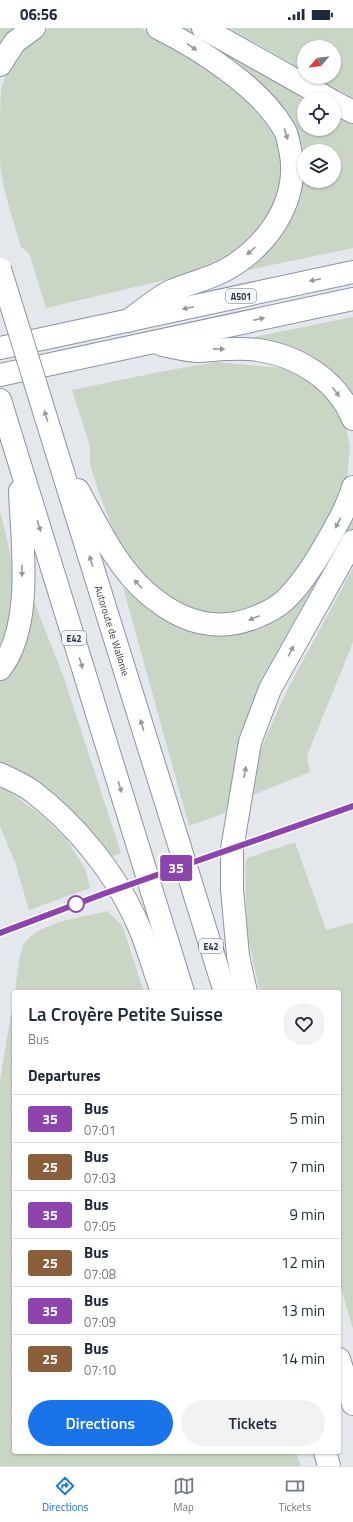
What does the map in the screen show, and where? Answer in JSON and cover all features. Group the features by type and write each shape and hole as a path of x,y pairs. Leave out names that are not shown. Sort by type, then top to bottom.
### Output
{"highway":[{"path":"0,65 15,42 34,28"},
{"path":"128,321 170,292 203,281 237,263 254,249 269,232 287,205 292,180 291,156 285,130 262,99 225,70 180,39 158,28"},
{"path":"202,28 316,92"},
{"path":"341,106 353,112"},
{"name":"Autoroute de Wallonie","path":"0,269 224,990"},
{"name":"A501","path":"0,348 353,272"},
{"path":"0,375 353,299"},
{"path":"152,343 196,351 214,348 259,350 287,359 311,369 330,383 343,400 353,419"},
{"name":"E42","path":"0,400 182,990"},
{"path":"57,453 115,557 131,577 162,605 179,615 213,625 230,625 247,620 270,611 284,601 300,584 314,564 338,522 353,487"},
{"path":"0,669 6,662 16,641 22,606 19,462"},
{"path":"246,990 238,956 232,889 232,849 237,810 250,742 270,689 320,596 353,541"},
{"path":"0,774 31,791 69,824 100,862 119,889 136,920 161,990"},
{"path":"341,1365 353,1404"},
{"path":"326,1454 329,1466"}],"green space":[{"path":"0,28 20,28 0,52"},
{"path":"49,28 141,28 177,46 240,88 274,131 281,152 282,169 279,194 269,214 253,235 234,252 182,276 46,308 29,253 21,247 5,193 0,161 0,125 1,91 12,63 32,39"},
{"path":"175,28 193,28 303,92 297,92 297,136 341,136 341,113 353,119 353,248 238,272 268,248 297,163 297,188 341,188 341,144 297,144 297,151"},
{"path":"229,28 353,28 353,99 326,84 341,84 341,40 297,40 297,67"},
{"path":"353,317 353,403 253,344 254,337"},
{"path":"216,362 282,368 310,380 333,404 345,424 350,448 347,477 341,497 328,526 281,592 258,608 231,616 186,610 139,574 118,543 100,496 90,464 90,446 72,390"},
{"path":"353,511 353,532 236,771 225,813 189,826 123,587 149,610 168,622 178,626 200,631 214,631 258,626"},
{"path":"0,512 6,534 12,569 13,593 10,617 0,653"},
{"path":"353,568 353,642 307,756 310,772 250,796 261,748 287,690"},
{"path":"32,596 64,678 121,853 106,859 0,768 0,680"},
{"path":"0,786 39,813 66,839 85,868 90,888 29,910 15,862 0,826"},
{"path":"295,842 326,930 353,923 353,1329 341,1288 341,990 260,990 247,933 245,866 247,858"},
{"path":"107,911 122,925 143,990 15,990 22,949 27,940 35,933 46,927"},
{"path":"12,1008 12,1454 297,1454 301,1466 0,1466 0,1080"}],"bus line":[{"name":"35","path":"0,933 103,894 353,806"}]}
